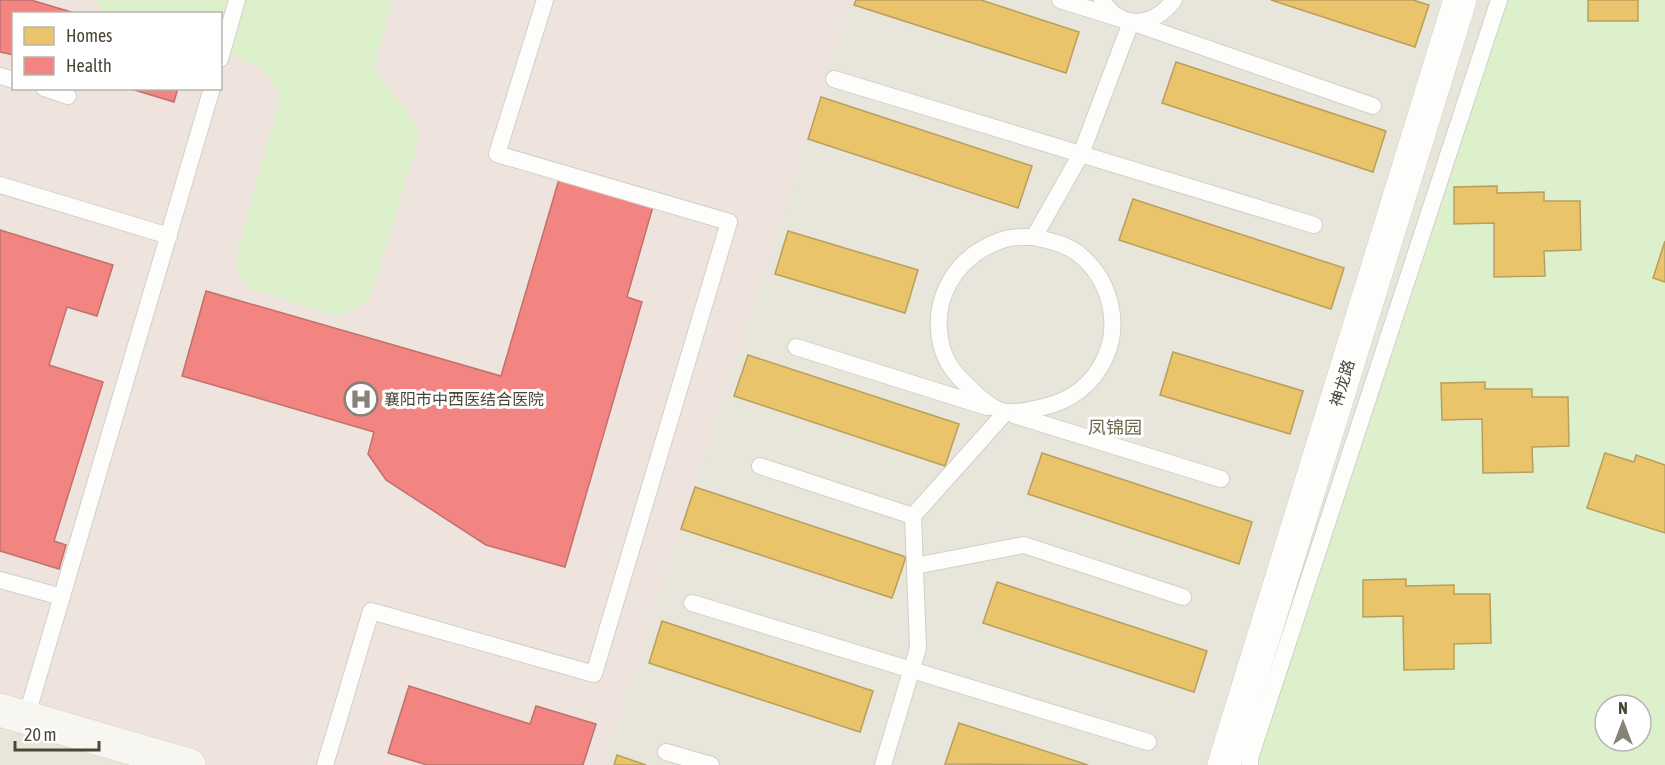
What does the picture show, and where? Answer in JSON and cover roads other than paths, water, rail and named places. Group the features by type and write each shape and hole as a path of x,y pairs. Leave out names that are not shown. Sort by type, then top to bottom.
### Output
{"street":[{"name":"神龙路","path":"1224,765 1460,0"},
{"path":"13,714 189,765"}],"lane":[{"path":"222,52 237,0"},
{"path":"325,765 371,611 594,674 729,222 497,154 545,0"},
{"path":"1060,0 1131,22 1373,106"},
{"path":"1102,0 1118,18 1131,22 1144,22 1156,18 1167,10 1174,0"},
{"path":"1250,765 1250,758 1499,0"},
{"path":"1034,237 1081,154 1131,22"},
{"path":"834,79 1314,225"},
{"path":"50,90 68,96"},
{"path":"13,714 62,597 211,90"},
{"path":"0,185 169,236"},
{"path":"1034,237 1058,243 1080,255 1097,273 1109,296 1113,322 1110,347 1099,371 1081,390 1058,404 1005,413 979,397 958,377 944,352 939,324 943,295 957,270 978,250 1005,238 1034,237"},
{"path":"796,347 1221,479"},
{"path":"883,765 918,648 913,516 1005,413"},
{"path":"760,466 913,516"},
{"path":"915,566 1024,545 1183,597"},
{"path":"0,580 62,597"},
{"path":"692,603 1148,742"},
{"path":"666,752 711,765"}],"place":[{"name":"襄阳市中西医结合医院","path":"361,399"}],"district":[{"name":"凤锦园","path":"1115,427"}]}
